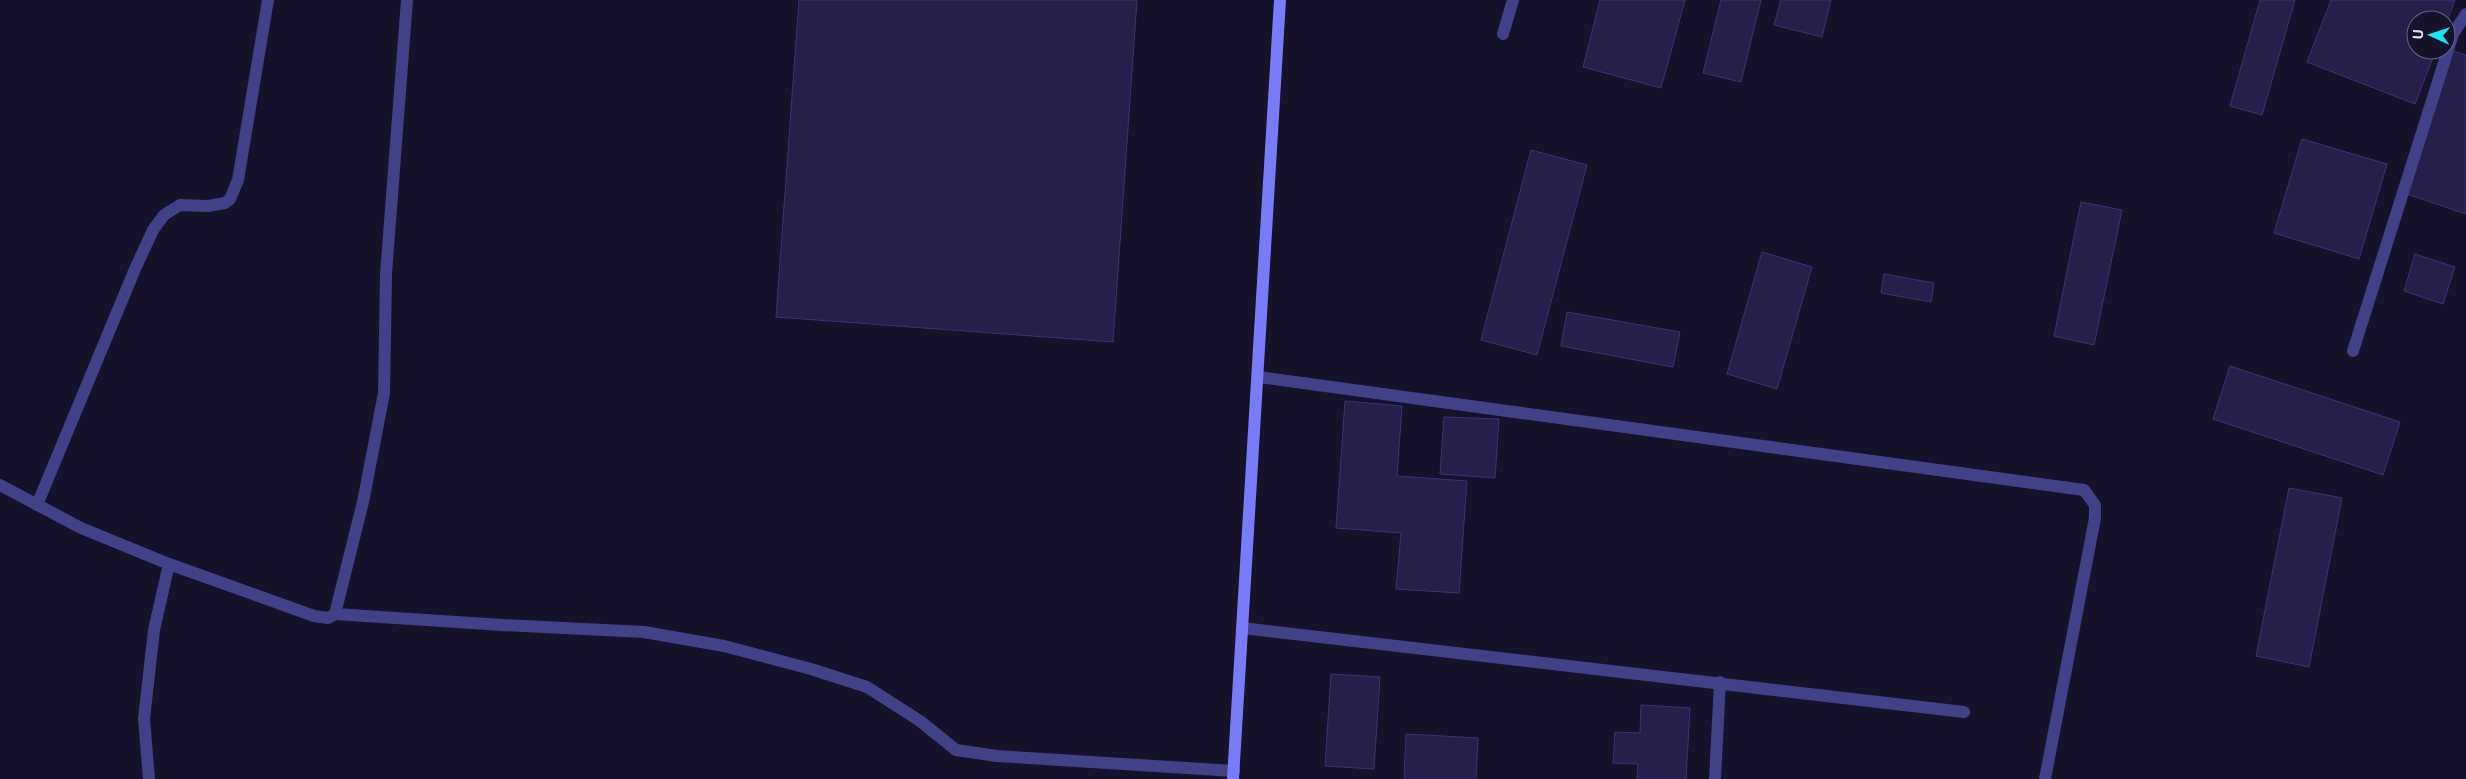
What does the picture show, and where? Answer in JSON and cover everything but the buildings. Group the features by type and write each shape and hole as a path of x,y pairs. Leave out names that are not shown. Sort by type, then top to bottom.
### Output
{"main road":[{"path":"1233,775 1259,377 1280,0"}],"street":[{"path":"36,505 153,230 164,215 180,205 220,206 230,199 238,180 268,0"},
{"path":"335,614 363,502 384,393 386,274 407,0"},
{"path":"1503,34 1513,0"},
{"path":"2352,351 2453,34 2466,14"},
{"path":"1259,377 2084,490 2095,505 2095,518 2046,779"},
{"path":"0,485 81,528 169,564 314,616 328,618 335,614 502,626 644,632 724,646 811,669 867,687 920,721 956,750 997,756 1233,775"},
{"path":"149,779 144,720 154,630 169,564"},
{"path":"1242,628 1720,682 1964,712"},
{"path":"1715,779 1720,682"}]}
